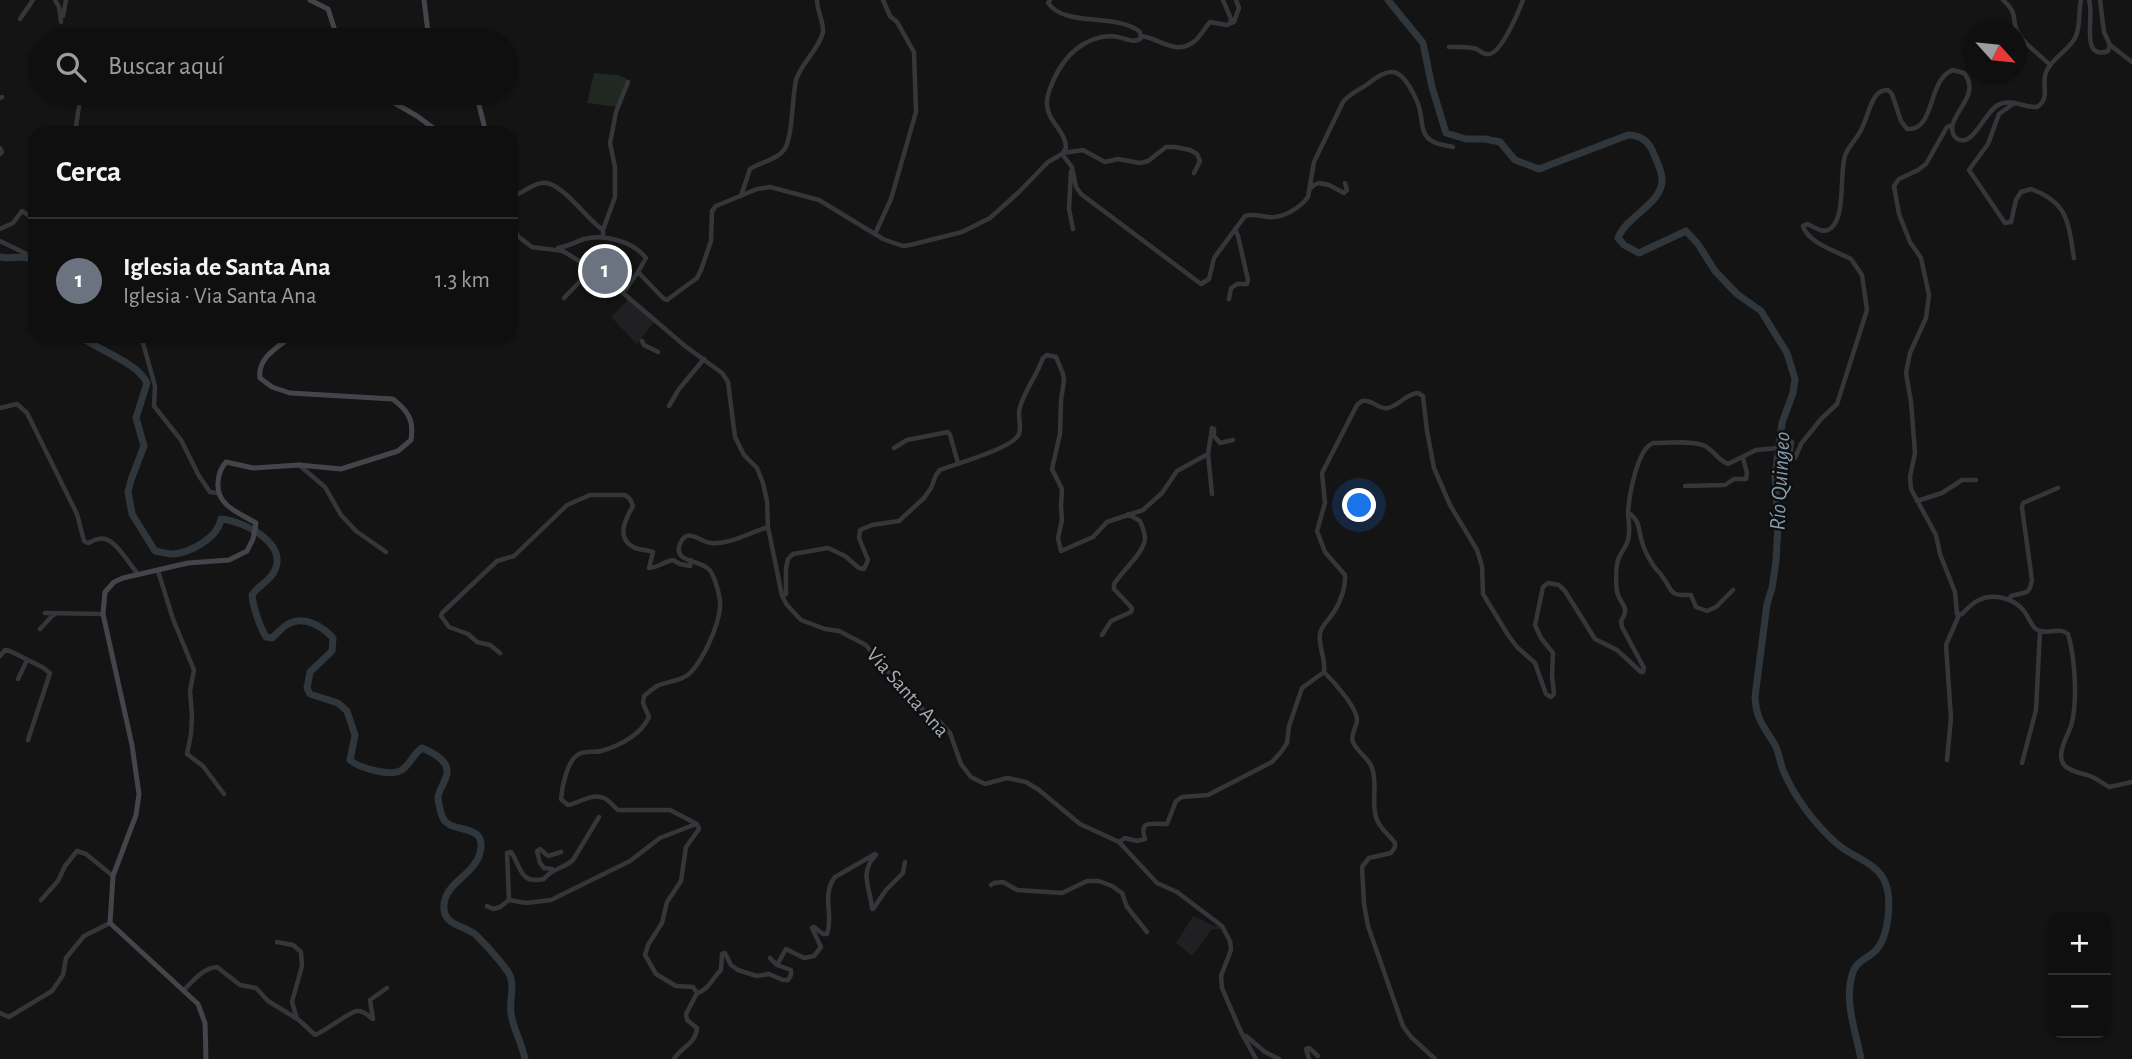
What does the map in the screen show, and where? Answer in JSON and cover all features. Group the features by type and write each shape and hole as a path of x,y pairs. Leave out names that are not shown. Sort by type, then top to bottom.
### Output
{"street":[{"path":"20,19 33,0"},
{"path":"55,0 61,20 66,0"},
{"path":"310,0 328,9"},
{"path":"331,0 328,9 334,28"},
{"path":"424,0 428,28"},
{"path":"741,196 750,169 783,152 787,144 797,75 823,34 817,0"},
{"path":"875,234 891,199 916,111 914,52 897,22 890,16 883,0"},
{"path":"1050,0 1048,3 1052,9 1059,12 1080,18 1123,23 1135,28 1142,36 1173,48 1182,48 1195,40 1210,22 1234,22 1238,8 1236,0"},
{"path":"1223,0 1231,19 1229,24"},
{"path":"1449,47 1473,48 1493,54 1503,41 1522,0"},
{"path":"2003,0 2015,14 2015,26 2021,38 2050,65"},
{"path":"1435,1059 1403,1026 1369,930 1362,867 1369,858 1391,853 1395,843 1376,818 1373,770 1369,761 1353,743 1357,718 1342,692 1324,672 1319,636 1323,625 1336,608 1346,583 1345,575 1325,552 1317,531 1325,503 1322,473 1357,405 1362,401 1372,401 1382,408 1391,407 1413,393 1423,397 1434,467 1450,505 1477,550 1482,566 1483,594 1508,635 1535,663 1548,696 1554,694 1553,653 1535,625 1543,586 1548,583 1559,585 1565,591 1595,639 1617,650 1641,672 1643,670 1622,627 1625,608 1617,593 1616,563 1629,539 1628,513 1636,472 1644,450 1649,444 1702,444 1728,464 1756,450 1780,448 1788,440 1792,441 1789,456 1796,458 1801,444 1837,404 1867,310 1862,275 1856,263 1814,240 1803,226 1807,224 1823,230 1830,229 1835,224 1841,202 1843,160 1862,130 1874,98 1880,92 1888,90 1892,94 1903,125 1912,130 1924,123 1943,76 1953,70 1964,73 1969,84 1967,96 1952,125 1953,135 1961,140 1973,136 1995,106 2003,103 2032,108 2042,105 2046,94 2045,75 2050,65 2074,41 2077,34 2081,0"},
{"path":"2090,0 2092,48 2102,53 2108,51 2110,45"},
{"path":"2100,0 2104,32 2110,45 2132,62"},
{"path":"1062,154 1066,142 1050,116 1046,102 1058,70 1073,50 1083,43 1109,36 1137,41 1142,36"},
{"path":"1062,154 1072,167 1076,187 1081,194 1198,282 1205,283 1209,279 1214,258 1245,216 1283,216 1305,202 1310,190 1314,162 1343,102 1349,95 1388,72 1394,71 1403,76 1408,84 1420,109 1427,137 1436,143 1453,147"},
{"path":"603,237 615,197 615,167 610,143 616,112 628,82"},
{"path":"2013,104 1998,114 1988,144 1969,170 2005,223 2011,222 2016,200 2021,192 2031,190 2054,201 2061,208 2069,230 2074,258"},
{"path":"76,126 79,105"},
{"path":"397,105 431,126"},
{"path":"479,105 484,126"},
{"path":"1952,125 1947,127 1926,164 1899,179 1894,186 1899,214 1910,242 1921,258 1929,295 1926,318 1910,353 1906,376 1915,453 1911,489 1936,536 1955,593 1956,613 1959,615"},
{"path":"638,272 667,300 697,278 711,241 712,211 716,206 764,187 783,189 829,205 875,234 903,246 970,229 998,212 1048,162 1062,154 1083,150 1105,162 1118,159 1140,163 1148,161 1166,147 1175,146 1197,154 1199,161 1194,173"},
{"path":"0,148 0,154"},
{"path":"1072,167 1069,209 1073,229"},
{"path":"518,194 548,183 560,190 603,230"},
{"path":"1310,190 1314,185 1324,183 1343,193 1347,190 1345,183"},
{"path":"0,229 13,223 22,211 28,215"},
{"path":"1229,299 1231,288 1237,284 1247,284 1248,280 1235,229"},
{"path":"518,236 532,247 553,248 584,239 603,237 640,252 646,258 623,293"},
{"path":"0,241 28,255"},
{"path":"553,248 564,251 592,269 722,373 729,382 735,437 744,455 761,476 782,596 786,594 788,559 793,554 828,548 864,569 868,560 859,538 860,530 872,525 899,521 924,498 940,470 1003,448 1016,439 1019,434 1018,417 1021,404 1043,358 1052,355 1056,357 1064,381 1060,434 1052,469 1062,489 1059,550 1063,551 1093,537 1107,522 1143,510 1162,493 1177,471 1208,454"},
{"path":"564,298 592,269"},
{"path":"642,341 644,345 658,352"},
{"path":"143,343 155,386 154,407 181,440 210,492 217,493"},
{"path":"205,1059 205,1023 198,1004 110,923 113,876 136,815 139,794 132,745 103,614 103,601 109,586 123,578 201,562 229,560 247,551 256,523 225,505 217,493 219,471 226,462 253,468 299,465 341,469 398,451 411,440 413,427 406,409 393,400 290,393 272,387 260,378 258,368 284,343"},
{"path":"669,406 679,389 704,359"},
{"path":"0,408 17,404 27,413 77,514 84,541 88,543 100,538 110,541 138,575"},
{"path":"1212,494 1208,454 1212,428 1220,443 1233,440"},
{"path":"894,448 907,440 948,432 958,463"},
{"path":"1685,486 1725,485 1734,479 1746,479 1743,458"},
{"path":"299,465 325,487 345,520 386,552"},
{"path":"1917,501 1942,493 1962,480 1976,480"},
{"path":"2008,600 2011,596 2027,592 2032,584 2023,503 2058,488"},
{"path":"500,653 491,645 477,642 468,634 449,627 441,616 442,613 497,561 514,556 567,505 590,495 625,495 633,506 622,534 625,541 637,549 653,552 649,568 673,559 690,566 691,560"},
{"path":"1628,513 1638,522 1641,540 1652,564 1672,593 1679,596 1691,595 1696,607 1707,611 1716,607 1732,590"},
{"path":"1102,635 1111,621 1131,612 1132,608 1114,589 1114,584 1132,562 1145,536 1140,521 1128,514"},
{"path":"697,993 692,987 676,986 656,974 645,955 662,923 667,902 681,881 684,852 699,829 697,824 670,810 618,810 600,797 590,797 568,805 561,799 572,760 579,754 600,752 641,730 649,717 643,703 644,696 656,687 690,673 708,645 720,608 718,595 711,572 703,564 682,558 678,551 681,541 689,535 707,543 717,543 768,527"},
{"path":"159,571 173,620 194,670 190,691 191,734 187,754 203,766 224,794"},
{"name":"Via Santa Ana","path":"782,596 801,620 839,631 866,645 928,714 950,733 961,764 971,777 985,784 1007,778 1026,782 1080,824 1119,842 1157,883 1177,892 1222,926 1230,941 1231,950 1221,976 1222,988 1241,1032"},
{"path":"1947,760 1951,718 1946,645 1959,615 1975,602 1993,596 2020,607 2035,629 2065,631 2068,635 2074,672 2073,716 2061,756 2064,765 2109,787 2132,782"},
{"path":"45,613 103,614"},
{"path":"40,629 57,613"},
{"path":"2022,763 2036,710 2040,631"},
{"path":"0,656 5,650 50,673 28,740"},
{"path":"18,679 27,660"},
{"path":"1119,842 1125,838 1137,841 1145,839 1143,829 1151,823 1167,824 1173,806 1182,797 1208,795 1272,762 1287,743 1289,726 1302,688 1324,672"},
{"path":"561,852 548,856 540,849 537,851 544,868 567,865 573,860 598,817"},
{"path":"487,906 493,909 509,900 526,903 551,900 630,861 660,838 697,824"},
{"path":"41,900 58,881 65,866 77,851 86,854 113,876"},
{"path":"509,900 507,853 511,852 524,878 530,881 544,879 552,869"},
{"path":"777,965 786,949 804,958 814,956 821,947 811,928 827,934 828,892 835,877 875,854 870,862 866,886 872,909 903,873 905,862"},
{"path":"991,885 1003,882 1017,890 1062,893 1087,881 1099,881 1122,893 1127,906 1147,932"},
{"path":"0,1013 9,1017 52,990 63,975 66,958 84,936 110,923"},
{"path":"277,942 293,945 301,952 302,966 292,1002 297,1019"},
{"path":"674,1059 678,1052 693,1040 697,1032 695,1026 687,1020 686,1014 697,993 707,988 712,978 721,970 721,956 724,953 734,968 757,976 769,974 788,980 790,970 777,965 770,958"},
{"path":"184,990 201,973 217,967 240,985 256,988 268,1001 297,1019 315,1035 355,1011 362,1011 373,1019 370,1000 387,988"},
{"path":"1241,1032 1256,1059"},
{"path":"1241,1032 1265,1052 1279,1059"},
{"path":"1309,1059 1306,1049 1309,1048 1318,1056"}],"shaded area":[{"path":"594,73 618,75 627,79 617,107 587,103"},
{"path":"628,300 655,321 637,344 611,317"},
{"path":"1193,916 1222,929 1212,929 1192,956 1176,943"}],"waterway":[{"name":"Río Quingeo","path":"1388,0 1423,43 1432,87 1446,133 1466,139 1500,142 1515,160 1539,169 1628,135 1646,141 1660,168 1661,187 1618,238 1624,245 1639,253 1686,231 1715,271 1737,294 1761,311 1787,353 1795,379 1782,423 1775,476 1778,526 1776,561 1767,604 1755,697 1761,722 1776,748 1793,790 1806,810 1836,843 1876,869 1885,882 1888,916 1884,935 1874,953 1857,965 1850,985 1850,1006 1861,1059"},
{"path":"0,257 28,258"},
{"path":"91,343 135,369 147,383 136,418 144,446 128,492 132,514 155,551 172,554 187,551 209,538 221,519 242,524 263,536 276,554 277,564 272,575 252,595 259,622 266,637 272,638 288,624 302,621 319,627 333,638 332,651 310,672 307,688 310,694 338,703 347,711 355,735 350,760 376,771 392,773 406,767 422,748 436,755 444,763 447,772 438,797 443,818 453,826 474,832 481,843 477,860 449,891 444,912 450,921 476,935 508,972 512,982 512,1019 525,1059"}],"place":[{"name":"Iglesia de Santa Ana","path":"605,271"}]}
